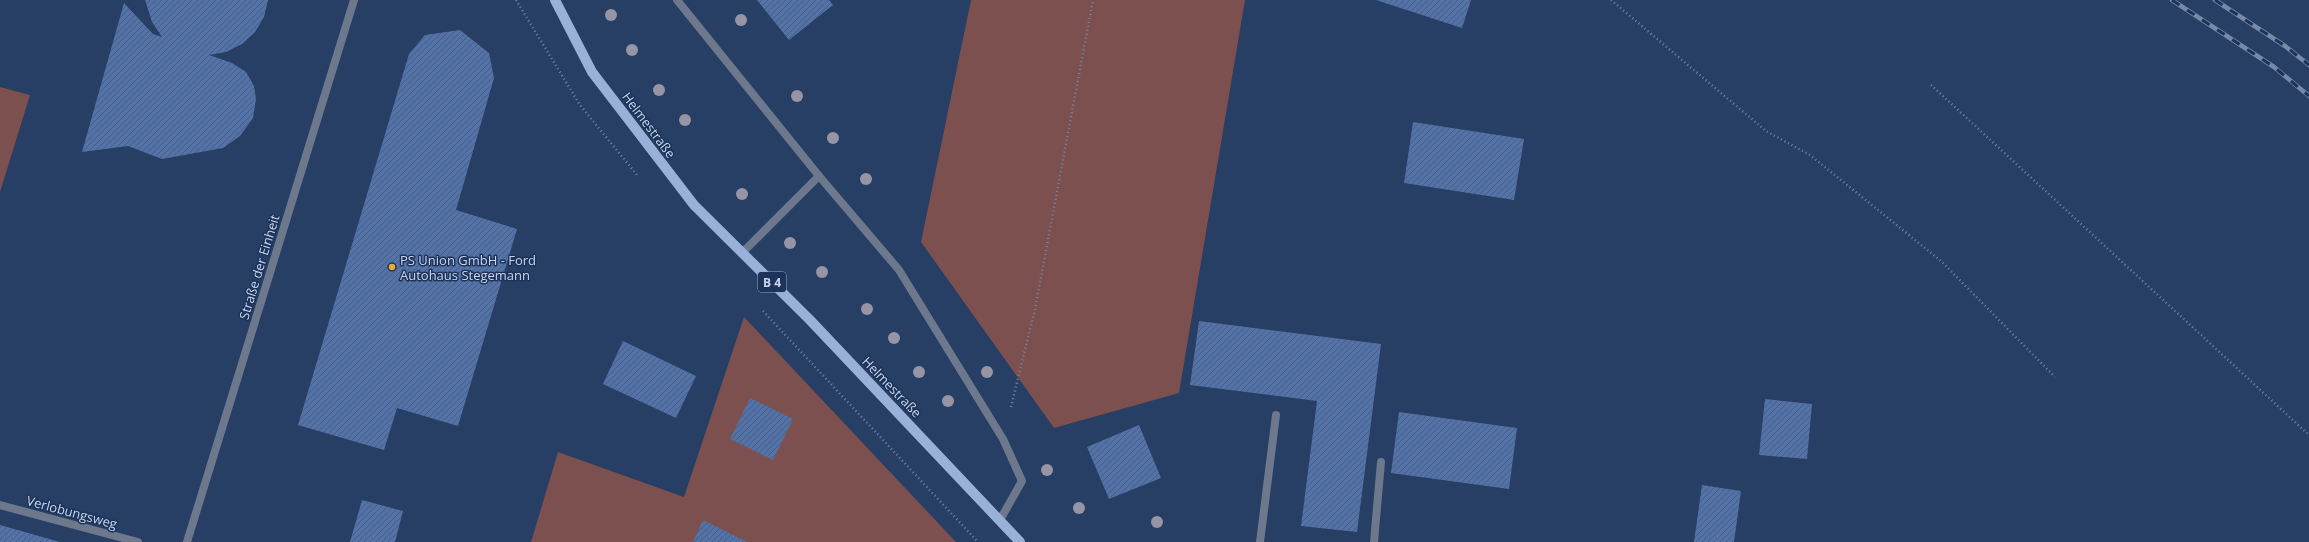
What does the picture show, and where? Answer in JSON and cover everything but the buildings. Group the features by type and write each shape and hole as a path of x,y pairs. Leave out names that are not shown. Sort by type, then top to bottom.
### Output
{"main road":[{"name":"Helmestraße","path":"555,0 592,72 694,205 810,320 1020,542"}],"street":[{"name":"Straße der Einheit","path":"187,542 354,0"},
{"path":"678,0 819,176 899,270 1003,439 1022,481 1000,520"},
{"path":"742,252 819,176"},
{"path":"1260,542 1276,415"},
{"path":"1374,542 1382,462"},
{"name":"Verlobungsweg","path":"0,505 138,542"}],"path":[{"path":"1003,439 1035,309 1093,0"},
{"path":"1611,0 1766,131 1810,155 1941,261 2055,377"},
{"path":"1931,85 2309,435"}],"shaded area":[{"path":"971,0 1245,0 1179,393 1054,428 921,242"},
{"path":"0,87 30,95 0,192"},
{"path":"744,317 956,542 531,542 558,452 684,497"}],"railway":[{"path":"2172,0 2274,67 2309,96"},
{"path":"2215,0 2285,46 2309,65"}],"place":[{"name":"PS Union GmbH - Ford Autohaus Stegemann","path":"392,267"}]}
